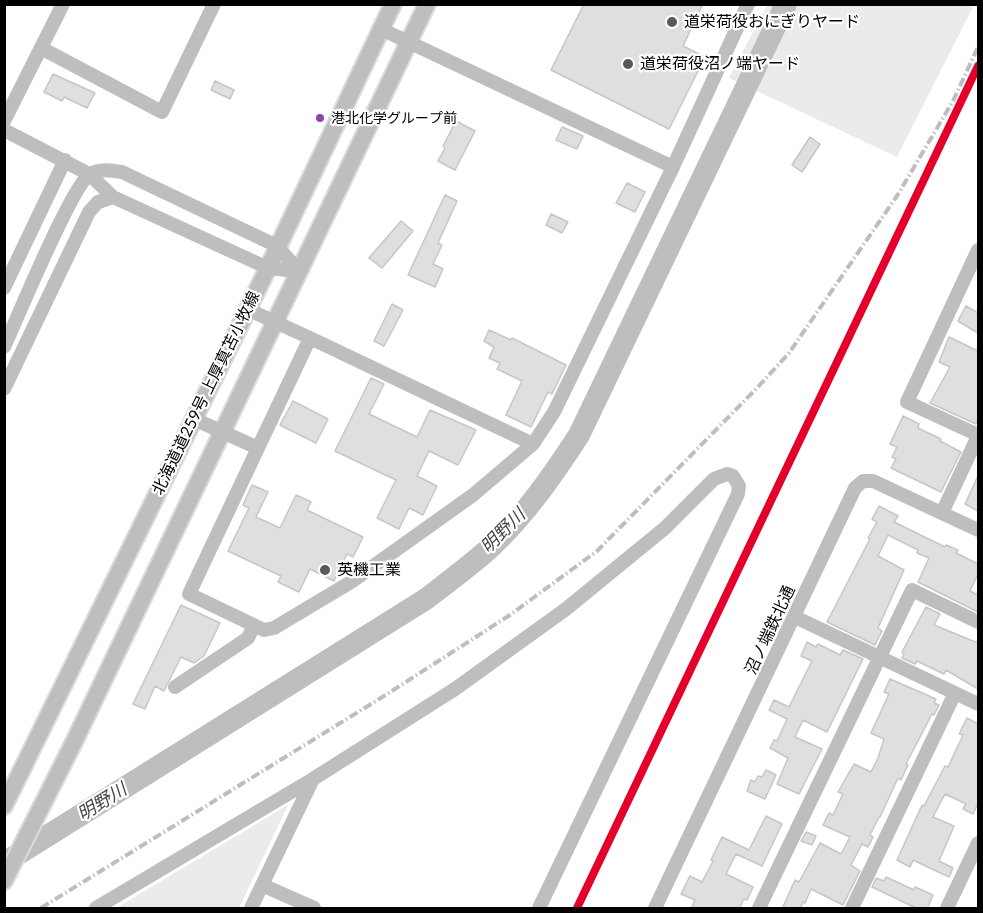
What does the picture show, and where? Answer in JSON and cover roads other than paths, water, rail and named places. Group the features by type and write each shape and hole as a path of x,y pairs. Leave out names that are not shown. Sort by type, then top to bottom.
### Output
{"main road":[{"name":"北海道道259号 上厚真苫小牧線","path":"4,806 268,268 393,4"},
{"name":"北海道道259号 上厚真苫小牧線","path":"4,881 74,742 427,4"}],"street":[{"path":"4,121 63,4"},
{"path":"41,48 162,112 214,4"},
{"path":"310,338 189,594 264,630 274,628 351,582 473,495 533,444 554,412 673,167 748,4"},
{"path":"381,29 673,167"},
{"path":"4,130 89,174 113,197 268,268 299,271"},
{"path":"4,288 65,160"},
{"path":"4,347 71,200 89,174 102,170 122,172 277,246 299,271"},
{"path":"4,389 89,212 98,202 113,197"},
{"path":"942,513 978,436 907,402 978,250"},
{"path":"247,309 533,444"},
{"path":"194,419 258,448"},
{"path":"96,909 313,779 454,689 566,609 665,528 714,479 727,474 733,476 739,486 738,494 539,909"},
{"name":"沼ノ端鉄北通","path":"655,909 855,488 863,481 873,481 978,530"},
{"path":"759,909 912,590 978,622"},
{"path":"795,617 978,704"},
{"path":"175,687 248,638 254,625"},
{"path":"852,909 955,693"},
{"path":"251,909 313,779"},
{"path":"947,909 978,843"},
{"path":"262,885 314,909"}],"waterway":[{"name":"明野川","path":"4,863 426,599 483,554 516,521 549,479 579,435 786,4"}],"railway":[{"path":"41,908 384,696 510,615 597,551 789,353 897,196 953,101 978,47"}],"place":[{"name":"道栄荷役おにぎりヤード","path":"672,22"},
{"name":"道栄荷役沼ノ端ヤード","path":"628,64"},
{"name":"港北化学グループ前","path":"320,118"},
{"name":"英機工業","path":"325,570"}]}
